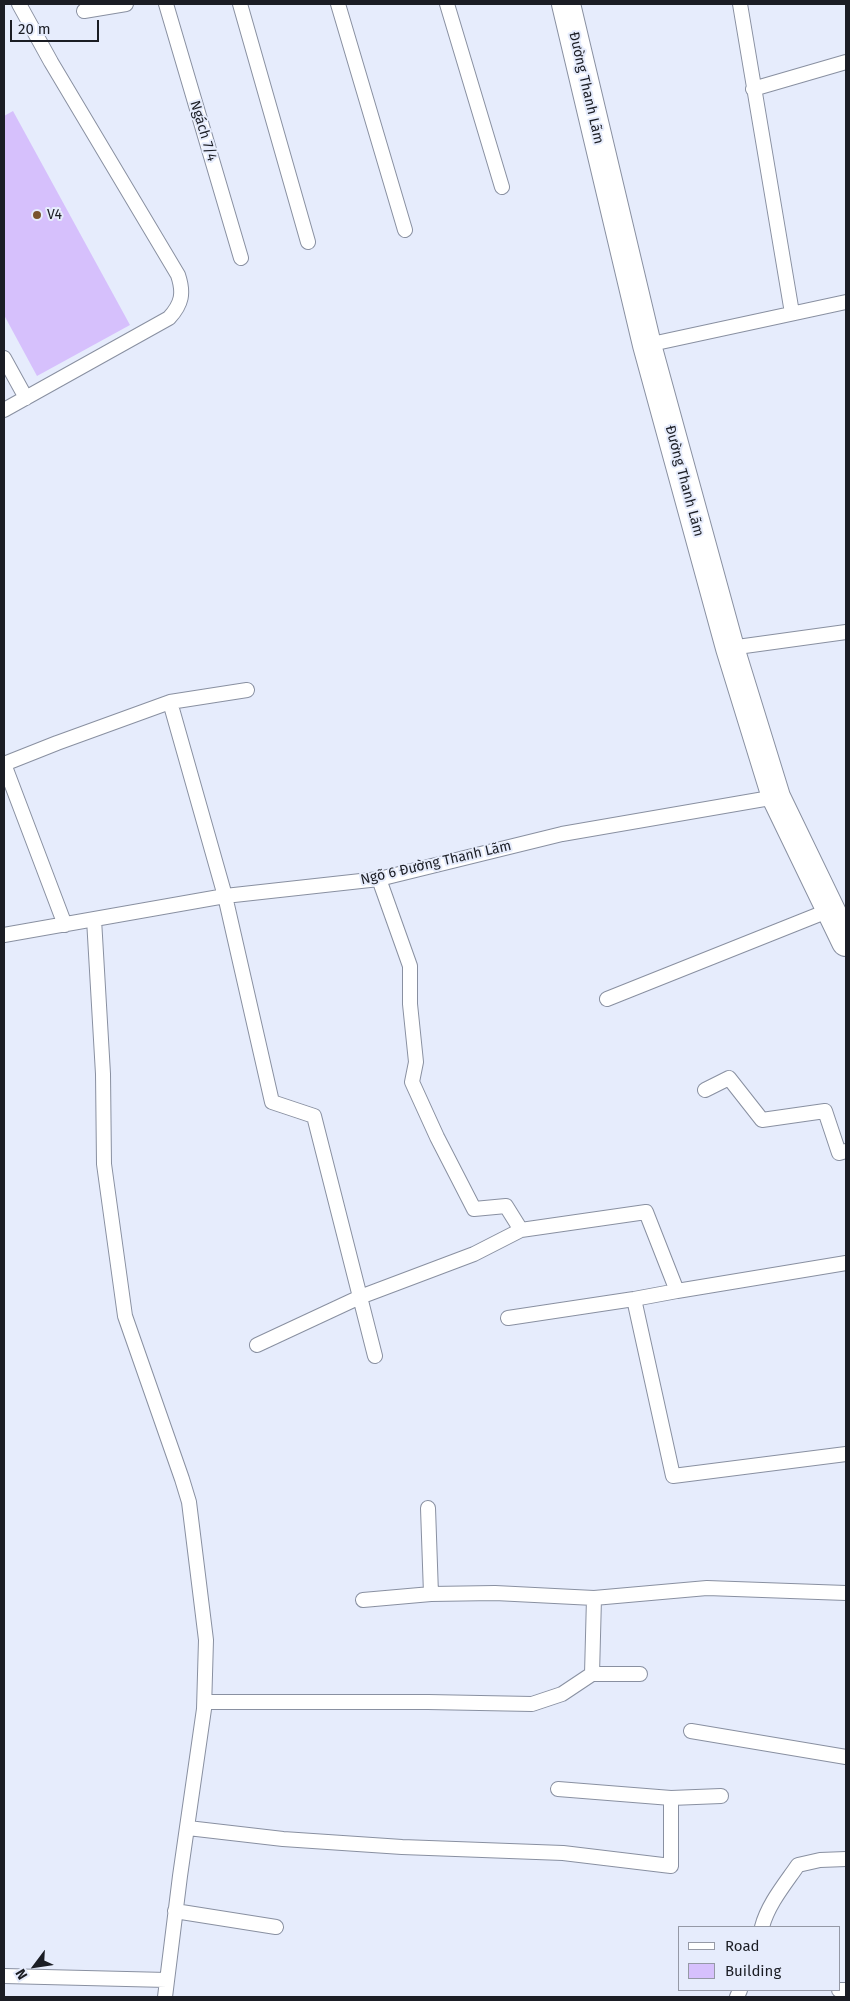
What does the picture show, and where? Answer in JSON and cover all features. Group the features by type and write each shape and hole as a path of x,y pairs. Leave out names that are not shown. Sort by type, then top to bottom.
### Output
{"street":[{"name":"Đường Thanh Lãm","path":"566,4 647,345 730,648 776,797 846,942"}],"lane":[{"path":"4,410 169,318 182,300 182,288 178,275 19,4"},
{"path":"84,11 126,4"},
{"name":"Ngách 7/4","path":"166,4 241,258"},
{"path":"240,4 308,242"},
{"path":"338,4 405,230"},
{"path":"447,4 502,187"},
{"path":"740,4 792,313"},
{"path":"753,89 846,62"},
{"path":"647,345 846,302"},
{"path":"4,358 26,398"},
{"path":"730,648 846,632"},
{"path":"65,925 4,764 170,702 247,690"},
{"path":"170,702 224,896 272,1102 314,1116 375,1356"},
{"name":"Ngõ 6 Đường Thanh Lãm","path":"4,935 224,896 380,879 562,834 776,797"},
{"path":"380,879 410,966 410,1004 416,1062 412,1082 437,1137 474,1209 506,1206 521,1230"},
{"path":"607,999 830,910"},
{"path":"94,919 103,1074 104,1164 125,1316 189,1502 206,1640 204,1702 165,1997"},
{"path":"705,1090 729,1078 762,1120 825,1111 839,1153 846,1151"},
{"path":"257,1345 360,1297 474,1254 521,1230 646,1212 677,1291"},
{"path":"508,1318 846,1263"},
{"path":"634,1299 673,1476 846,1454"},
{"path":"428,1508 431,1594"},
{"path":"363,1600 431,1594 496,1593 594,1598 707,1588 846,1593"},
{"path":"592,1674 594,1598"},
{"path":"204,1702 532,1704 562,1694 592,1674 640,1674"},
{"path":"690,1731 846,1757"},
{"path":"558,1789 671,1798 721,1796"},
{"path":"188,1828 283,1839 402,1847 563,1853 671,1866 671,1798"},
{"path":"762,1926 764,1918 798,1865 820,1860 846,1860"},
{"path":"175,1911 276,1927"},
{"path":"4,1976 167,1980"}],"building":[{"name":"V4","path":"13,111 130,325 37,376 4,315 4,116"}],"place":[{"name":"V4","path":"37,215"}]}
